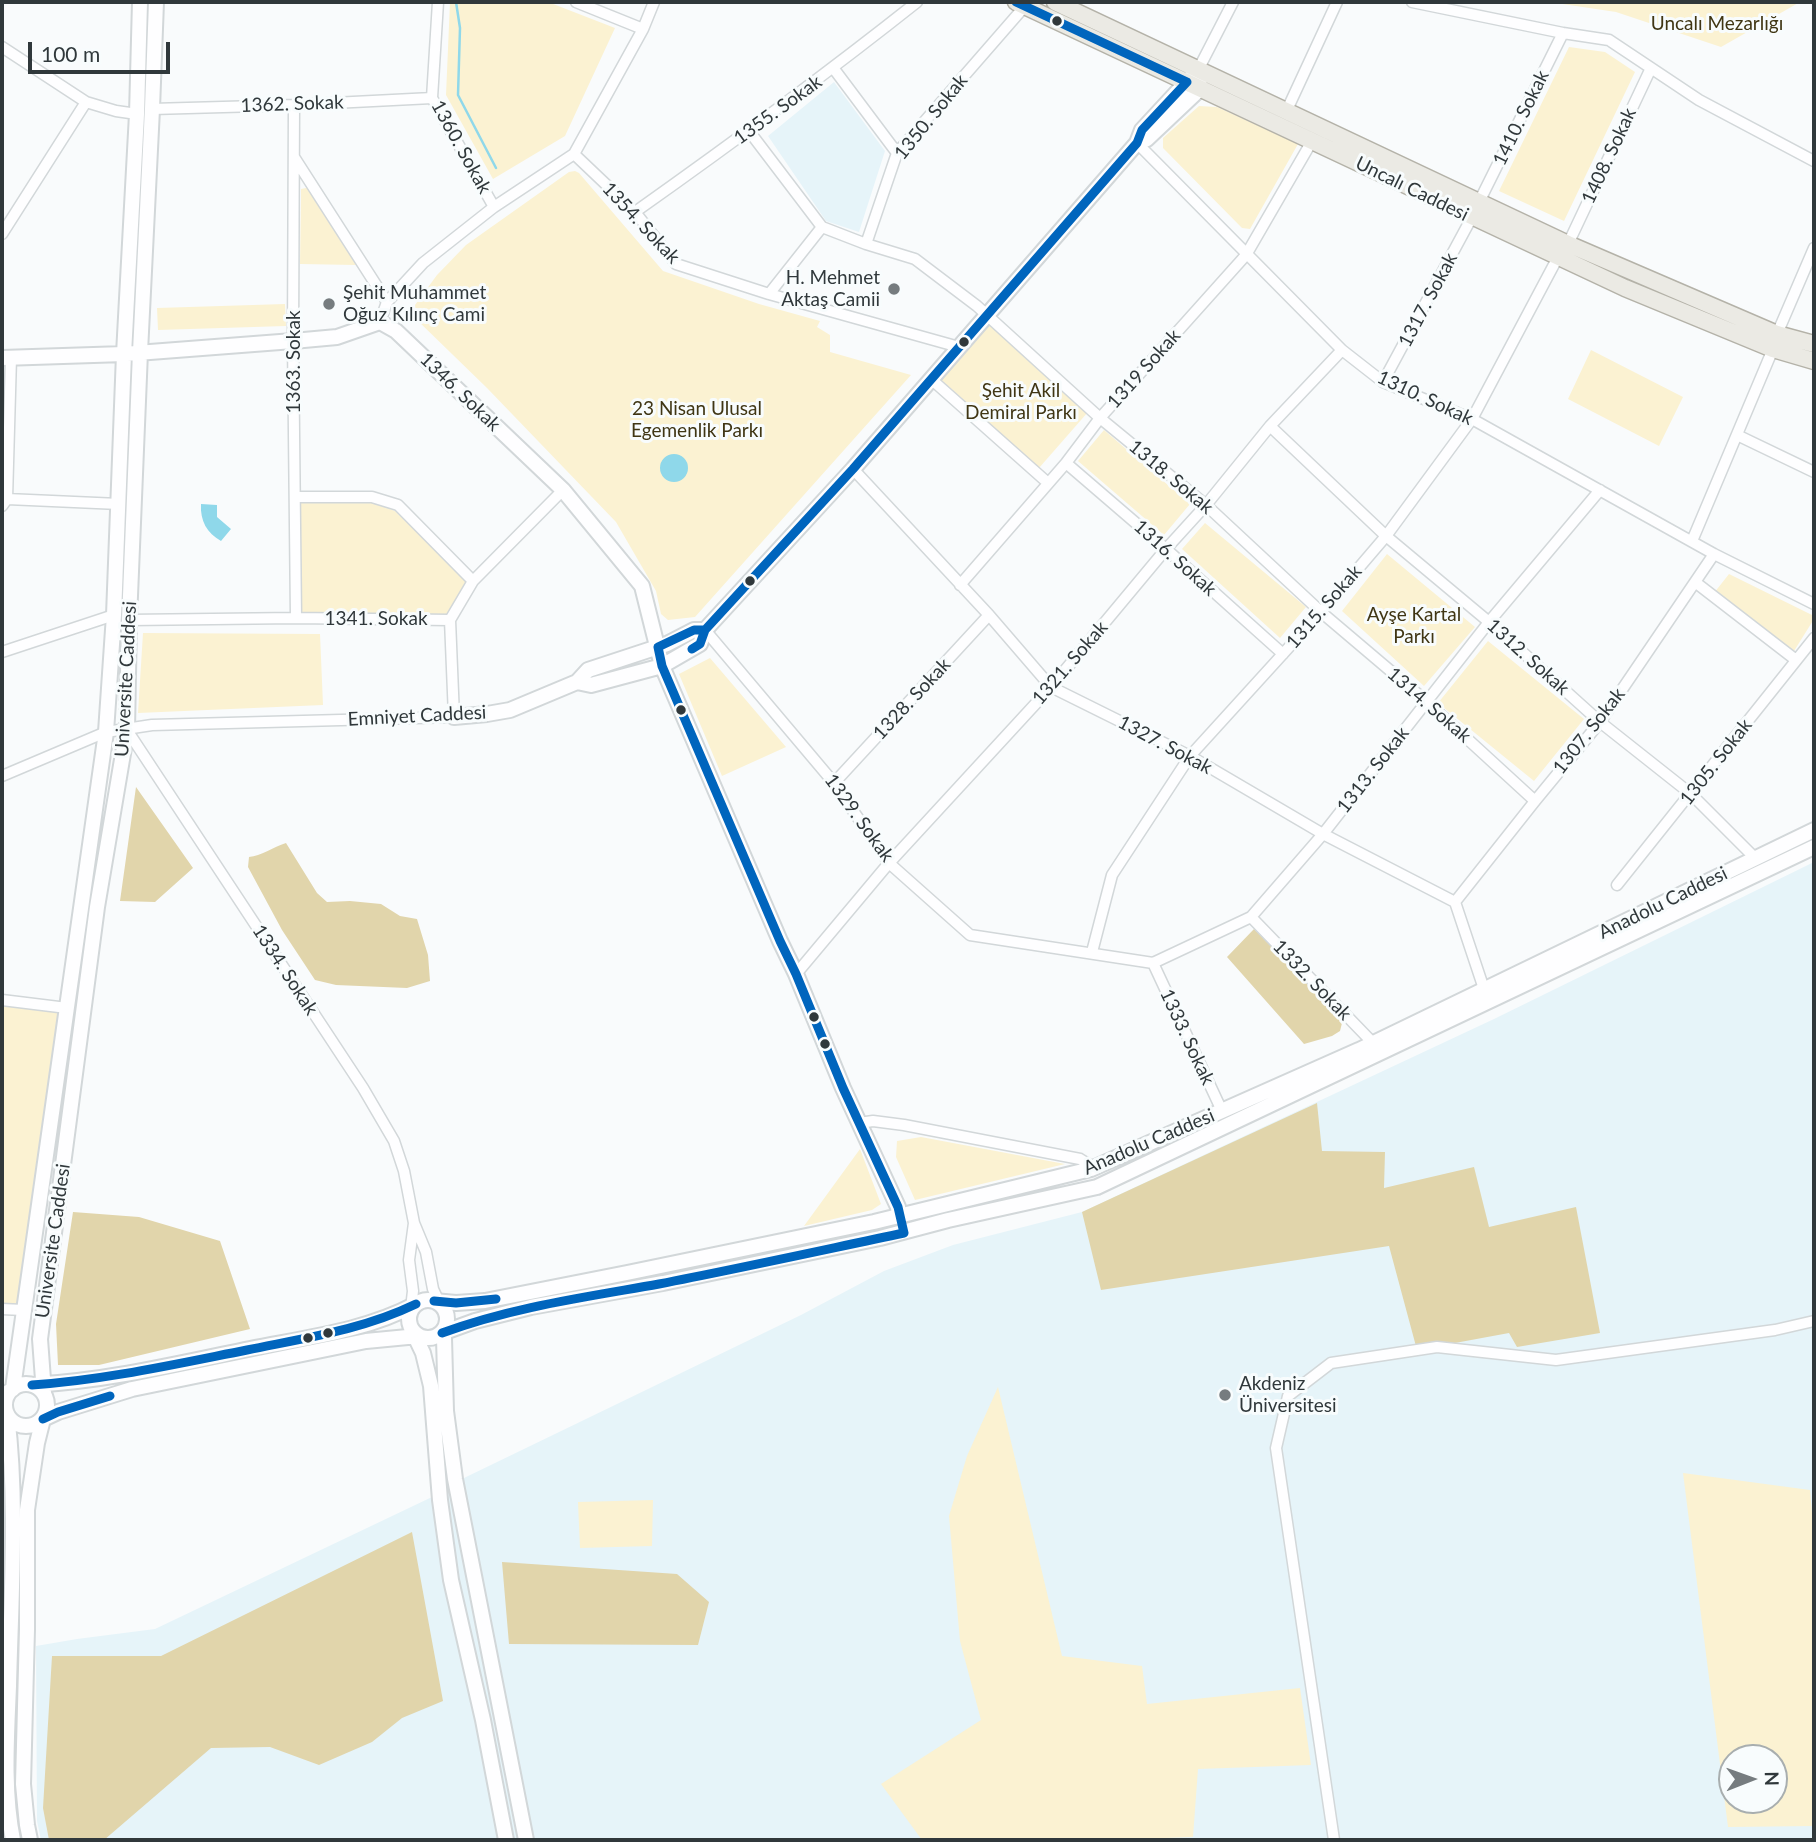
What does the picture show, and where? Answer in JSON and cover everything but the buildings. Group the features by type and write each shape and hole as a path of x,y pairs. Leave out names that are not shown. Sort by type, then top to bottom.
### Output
{"main road":[{"name":"Uncalı Caddesi","path":"1055,2 1312,142 1476,210"},
{"name":"Uncalı Caddesi","path":"1020,4 1195,80 1286,112 1476,210 1563,251 1625,288 1775,342 1814,361"},
{"name":"Uncalı Caddesi","path":"1775,342 1814,344"}],"street":[{"name":"Universite Caddesi","path":"7,1392 23,1310 106,732 114,615 140,2"},
{"name":"Universite Caddesi","path":"39,1387 40,1339 97,907 127,730 156,2"},
{"name":"1360. Sokak","path":"438,2 432,98 494,207"},
{"path":"576,2 643,29"},
{"path":"119,504 4,503 6,358 124,354 337,337 380,322 387,303 423,263 494,207 574,154 643,29 654,2"},
{"name":"1355. Sokak","path":"635,212 834,68 917,2"},
{"path":"1195,80 1233,2"},
{"path":"1286,112 1337,2"},
{"path":"1412,2 1609,40 1699,100 1814,161"},
{"name":"1350. Sokak","path":"866,244 897,153 1020,4"},
{"name":"1410. Sokak","path":"1476,210 1563,33"},
{"path":"4,52 86,102 137,114"},
{"path":"834,68 897,153"},
{"name":"1408. Sokak","path":"1563,251 1651,68"},
{"name":"Emniyet Caddesi","path":"2,776 106,732 152,725 454,717 510,710 577,682 591,685 662,666 700,644 705,630 853,470 988,316 1137,143 1142,130 1195,80"},
{"name":"1362. Sokak","path":"152,109 432,98"},
{"path":"2,234 86,102"},
{"name":"1363. Sokak","path":"294,105 296,618"},
{"path":"749,131 822,227 769,294"},
{"name":"1319 Sokak","path":"960,584 1066,463 1100,418 1246,256 1312,142"},
{"name":"1310. Sokak","path":"1137,143 1342,350 1383,382 1472,419 1714,554 1814,604"},
{"name":"1354. Sokak","path":"574,154 635,212 676,264 769,294 959,347"},
{"path":"294,157 387,303"},
{"name":"1317. Sokak","path":"1383,382 1476,210"},
{"name":"1318. Sokak","path":"822,227 915,259 988,316 1100,418 1206,505 1321,612"},
{"path":"1692,541 1814,248"},
{"name":"1315. Sokak","path":"1092,952 1112,875 1190,757 1386,536 1472,419 1563,251"},
{"name":"1346. Sokak","path":"380,322 396,331 563,490 642,586 662,666 843,1088 898,1207 900,1217"},
{"name":"1321. Sokak","path":"796,974 889,863 1051,687 1270,426 1342,350"},
{"path":"931,379 1048,483"},
{"name":"1312. Sokak","path":"1270,426 1386,536 1489,622 1600,722 1691,794 1755,858"},
{"path":"1737,435 1814,472"},
{"name":"1316. Sokak","path":"1066,463 1283,654"},
{"name":"1327. Sokak","path":"853,470 989,615 1051,687 1190,757 1323,834 1455,902"},
{"name":"1341. Sokak","path":"130,620 450,620 473,581 563,490"},
{"name":"1313. Sokak","path":"1153,963 1251,917 1323,834 1489,622 1600,490"},
{"path":"295,497 372,497 398,505 473,581"},
{"name":"1307. Sokak","path":"1455,902 1600,722 1714,554"},
{"path":"1695,582 1796,660"},
{"name":"1314. Sokak","path":"1321,612 1426,701 1535,801"},
{"path":"2,652 114,615"},
{"name":"1328. Sokak","path":"834,783 989,615"},
{"path":"450,620 454,717"},
{"path":"651,622 664,630 685,634"},
{"path":"577,682 588,670 657,647 694,630 705,630"},
{"name":"1329. Sokak","path":"705,630 834,783 889,863 970,935 1092,952"},
{"name":"1305. Sokak","path":"1617,885 1814,638"},
{"name":"1334. Sokak","path":"127,730 363,1088 394,1141 404,1171 414,1223 426,1252 438,1302"},
{"name":"Anadolu Caddesi","path":"438,1302 485,1301 900,1217 1091,1169 1373,1043 1814,830"},
{"name":"Anadolu Caddesi","path":"444,1331 531,1307 904,1233 948,1220 1097,1188 1814,848"},
{"path":"1455,902 1484,989"},
{"name":"1332. Sokak","path":"1251,917 1373,1043"},
{"path":"1092,952 1153,963"},
{"name":"1333. Sokak","path":"1153,963 1222,1111"},
{"path":"2,1000 67,1008"},
{"path":"859,1123 873,1121 904,1125 1080,1159 1091,1169"},
{"path":"900,1217 904,1233"},
{"name":"1334. Sokak","path":"413,1306 409,1260 414,1223"},
{"path":"9,1834 4,1733 7,1568 13,1482 6,1423 7,1392 25,1384 39,1387 109,1378 342,1330 398,1314 428,1300 438,1302 446,1315 446,1411 455,1479 526,1840"},
{"path":"413,1306 408,1321 423,1353 431,1386 440,1500 451,1580 483,1720 506,1840"},
{"path":"2,1309 23,1310"},
{"path":"1334,1840 1276,1448 1288,1396 1331,1363 1437,1347 1556,1360 1775,1330 1814,1321"},
{"path":"6,1423 24,1427 38,1424 58,1412 132,1389 366,1341 416,1335 430,1339 444,1331"},
{"path":"30,1840 23,1784 27,1510 37,1443 48,1406 39,1387"}],"shaded area":[{"path":"834,82 885,151 859,232 826,221 768,136"},
{"path":"136,787 193,868 155,902 120,901"},
{"path":"286,843 317,893 327,902 381,904 400,916 417,919 428,955 430,981 407,988 336,985 315,980 282,930 248,867 249,857"},
{"name":"Akdeniz Üniversitesi","path":"1814,862 1814,1840 41,1840 37,1821 36,1646 155,1629 432,1497 464,1478 801,1315 884,1271 953,1245 1082,1212 1494,1019"},
{"path":"1254,929 1338,1015 1342,1023 1340,1031 1304,1044 1227,957"},
{"path":"1317,1103 1322,1151 1385,1152 1384,1188 1474,1167 1489,1227 1576,1207 1600,1333 1517,1347 1509,1333 1417,1350 1389,1246 1101,1290 1082,1212"},
{"path":"73,1212 139,1217 220,1241 250,1329 99,1365 58,1365 56,1324"},
{"path":"412,1532 443,1701 402,1718 372,1742 319,1765 270,1747 211,1748 104,1840 49,1840 43,1808 52,1656 161,1656"},
{"path":"502,1562 677,1574 709,1602 698,1645 509,1644"}],"green space":[{"path":"450,2 548,2 615,28 565,136 493,179 446,95"},
{"name":"Uncalı Mezarlığı","path":"1549,2 1800,2 1721,47 1616,12"},
{"path":"1569,47 1605,52 1635,72 1564,221 1499,191"},
{"path":"1199,106 1217,107 1298,144 1250,229 1242,228 1163,148 1163,138"},
{"name":"23 Nisan Ulusal Egemenlik Parkı","path":"575,171 663,271 759,304 820,321 817,327 830,335 830,352 911,375 695,617 668,620 661,614 656,591 616,522 487,388 417,320 415,305 437,275 466,245 569,172"},
{"path":"301,189 310,189 356,265 300,264"},
{"path":"285,304 286,326 158,330 157,308"},
{"name":"Şehit Akil Demiral Parkı","path":"988,324 1088,412 1039,468 938,377"},
{"path":"1591,350 1683,397 1659,446 1568,399"},
{"path":"1104,430 1190,504 1164,535 1078,461"},
{"path":"301,502 373,503 395,511 467,581 447,615 300,613"},
{"path":"1205,523 1306,607 1280,638 1182,549"},
{"name":"Ayşe Kartal Parkı","path":"1387,554 1475,627 1424,686 1342,611"},
{"path":"1729,574 1814,616 1794,651 1714,593"},
{"path":"143,633 320,634 323,705 138,713"},
{"path":"1488,641 1584,719 1534,781 1438,703"},
{"path":"710,658 786,747 722,776 679,674"},
{"path":"2,1000 67,1008 23,1310 2,1309"},
{"path":"921,1137 1065,1164 915,1200 896,1157 897,1141"},
{"path":"860,1149 881,1204 872,1210 804,1226"},
{"path":"998,1387 1062,1656 1142,1666 1147,1704 1300,1688 1311,1765 1198,1769 1193,1837 922,1840 881,1784 981,1720 960,1641 949,1516 967,1456"},
{"path":"1683,1473 1810,1490 1814,1535 1814,1826 1728,1827 1726,1814 1788,1814 1788,1744 1718,1744 1718,1748"},
{"path":"653,1500 652,1546 580,1548 578,1502"}],"water":[{"path":"674,454 684,458 688,468 684,478 674,482 664,478 660,468 664,458"},
{"path":"201,504 217,505 217,517 231,529 221,541 205,526"}],"waterway":[{"path":"456,2 460,28 458,95 496,168"}],"transit line":[{"path":"692,649 700,644 705,630 853,469 1137,143 1142,130 1187,82 1016,2"},
{"path":"442,1333 522,1309 690,1278 904,1233 898,1207 843,1088 662,666 658,647 694,630 705,630"},
{"path":"434,1301 456,1303 496,1299"},
{"path":"32,1385 140,1371 312,1337 354,1327 416,1304"},
{"path":"43,1419 110,1396"}],"place":[{"name":"H. Mehmet Aktaş Camii","path":"894,289"},
{"name":"Şehit Muhammet Oğuz Kılınç Cami","path":"329,304"},
{"name":"Akdeniz Üniversitesi","path":"1225,1395"}]}
